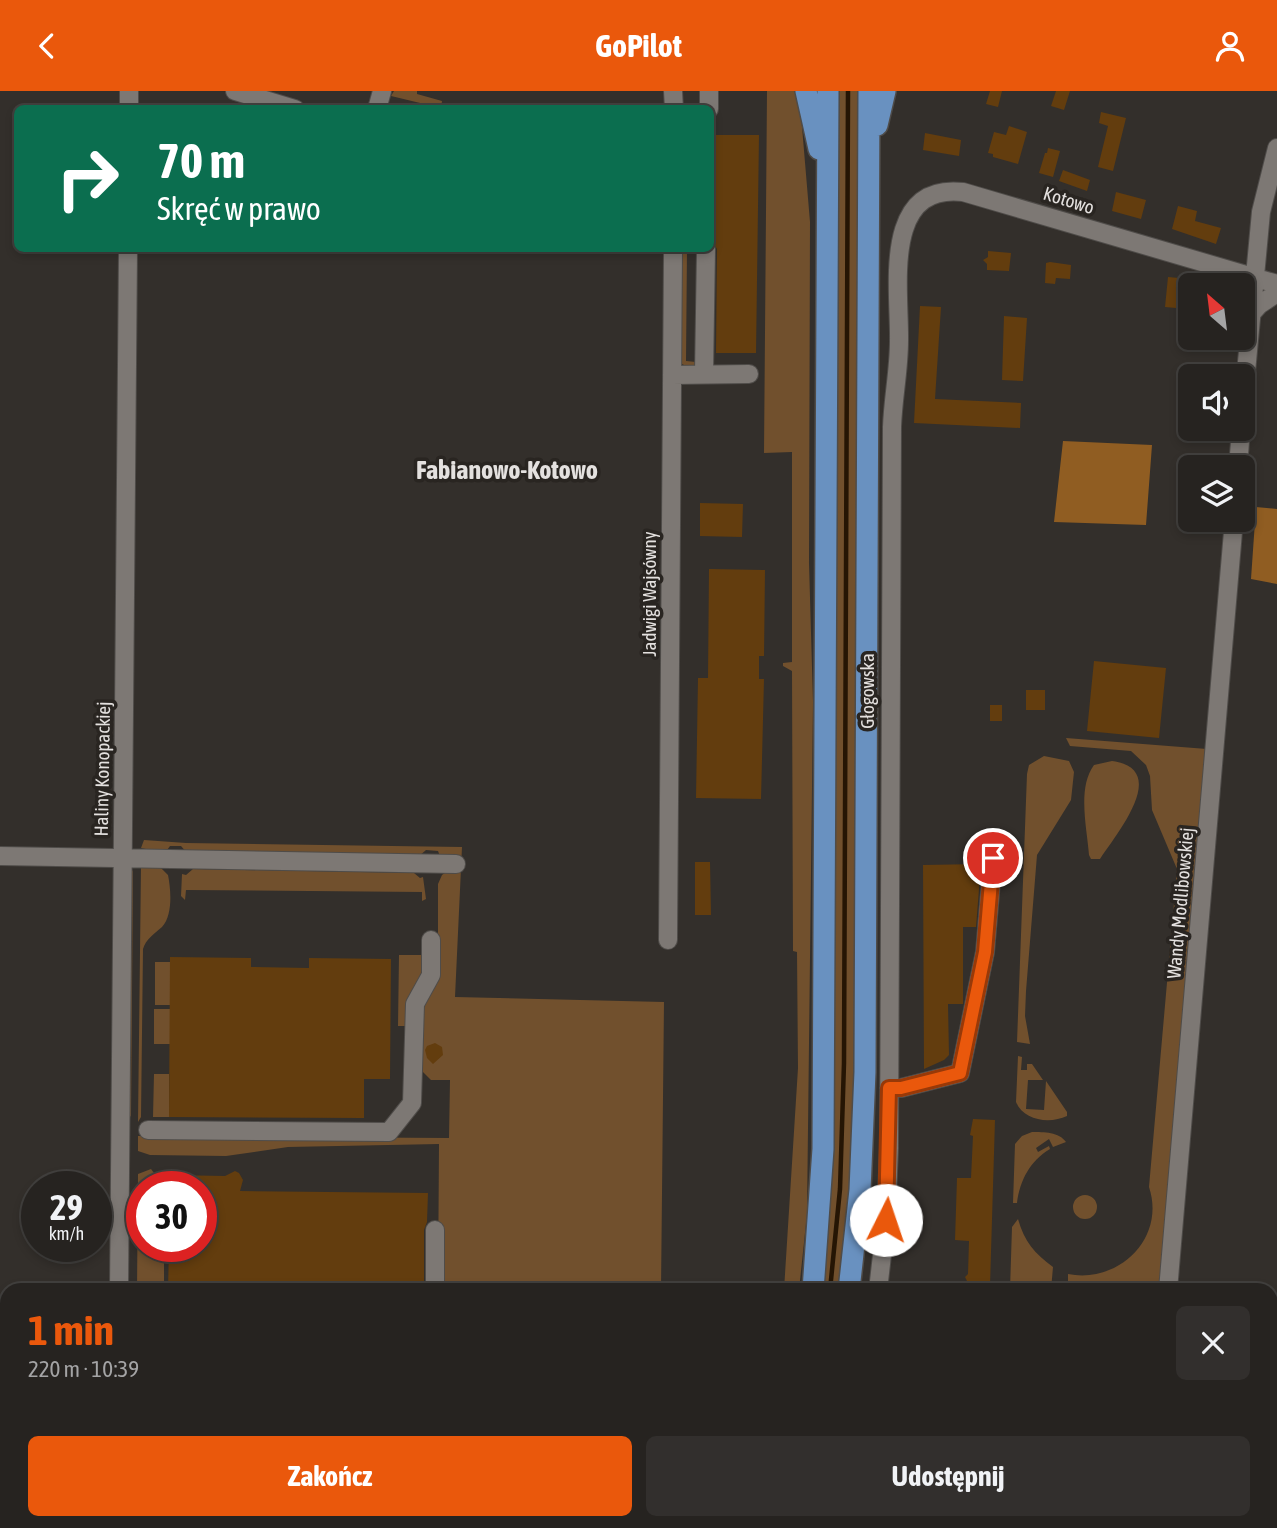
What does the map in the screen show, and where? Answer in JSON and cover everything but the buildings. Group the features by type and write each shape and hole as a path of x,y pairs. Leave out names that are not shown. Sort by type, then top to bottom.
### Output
{"main road":[{"path":"806,91 827,189"},
{"path":"813,1283 823,1149 828,91"},
{"name":"Głogowska","path":"850,1283 860,1190 865,1072 869,91"},
{"path":"869,172 873,141 886,91"}],"street":[{"path":"235,91 282,105"},
{"path":"1254,273 1265,190 1277,148"},
{"name":"Kotowo","path":"889,1088 892,427 898,366 900,251 908,216 920,202 931,195 947,191 963,192 1238,273"},
{"path":"1223,269 1241,260 1257,245"},
{"name":"Haliny Konopackiej","path":"119,1283 128,252"},
{"name":"Jadwigi Wajsówny","path":"668,940 673,252"},
{"path":"704,373 706,252"},
{"name":"Kotowo","path":"1255,277 1277,283"},
{"path":"1255,310 1277,293"},
{"path":"673,375 749,374"},
{"name":"Wandy Modlibowskiej","path":"1169,1283 1233,532"},
{"path":"0,856 456,864"},
{"path":"879,1283 888,1186 889,1088 901,1088 960,1073 985,952 993,858"},
{"path":"148,1130 389,1132 412,1103 415,1005 431,975 431,940"},
{"path":"435,1230 435,1283"}],"shaded area":[{"path":"394,91 417,91 417,94 442,101 441,105 428,105 391,96"},
{"path":"767,91 799,91 810,222 809,563 813,702 807,1214 800,1283 784,1283 798,1068 797,952 793,951 792,671 783,666 783,663 792,662 792,452 764,453"},
{"path":"837,91 860,91 857,1006 853,1166 841,1283 823,1283 830,1204 833,1095"},
{"path":"680,252 687,252 686,361 696,362 694,367 682,364"},
{"path":"1063,441 1152,445 1146,525 1054,522"},
{"path":"1256,507 1277,509 1277,584 1251,579"},
{"path":"1066,738 1207,749 1161,1283 1068,1281 1068,1274 1105,1272 1121,1264 1144,1240 1151,1224 1149,1187 1177,869 1152,810 1150,776 1146,765 1131,751 1070,746"},
{"path":"1044,756 1069,761 1074,772 1071,800 1037,855 1025,1016 1030,1044 1017,1042 1027,774 1029,765"},
{"path":"1112,761 1129,766 1137,776 1139,789 1127,819 1100,859 1091,859 1085,821 1086,785 1094,765"},
{"path":"144,840 462,847 455,997 664,1002 661,1283 438,1283 439,1144 288,1147 226,1156 150,1155 138,1151 138,1136 449,1138 450,1080 431,1080 421,1070 421,1011 438,967 438,884 446,872 438,851 426,850 418,857 187,853 181,846 170,846 165,853 141,848"},
{"path":"141,866 161,868 168,875 170,902 166,922 148,939 143,949 141,1117 138,1122"},
{"path":"193,869 414,873 420,878 423,877 426,899 422,901 422,892 186,890 185,900 181,896 182,874 186,875"},
{"path":"133,870 131,1117 129,1114"},
{"path":"422,945 425,968 409,1026 398,1026 399,955 422,955"},
{"path":"155,962 170,962 170,1005 155,1005"},
{"path":"154,1009 170,1009 170,1044 154,1044"},
{"path":"1018,1056 1022,1057 1021,1070 1027,1070 1027,1064 1032,1064 1043,1080 1028,1080 1026,1109 1044,1110 1046,1081 1067,1116 1053,1120 1038,1119 1020,1108 1016,1102"},
{"path":"154,1074 169,1074 169,1117 153,1117"},
{"path":"1032,1132 1055,1134 1066,1142 1053,1147 1049,1139 1036,1148 1038,1152 1049,1146 1050,1149 1032,1165 1023,1179 1017,1203 1013,1203 1015,1144 1022,1136"},
{"path":"1085,1195 1094,1198 1097,1207 1094,1216 1085,1219 1076,1216 1073,1207 1076,1198"},
{"path":"1018,1219 1031,1246 1053,1267 1052,1283 1010,1283 1012,1227"},
{"path":"137,1262 164,1262 164,1283 137,1283"}],"waterway":[{"path":"831,1283 840,1189 844,1063 848,91"}],"district":[{"name":"Fabianowo-Kotowo","path":"507,470"}],"route":[{"path":"886,1220 889,1088 901,1088 960,1073 985,952 993,858"}]}
